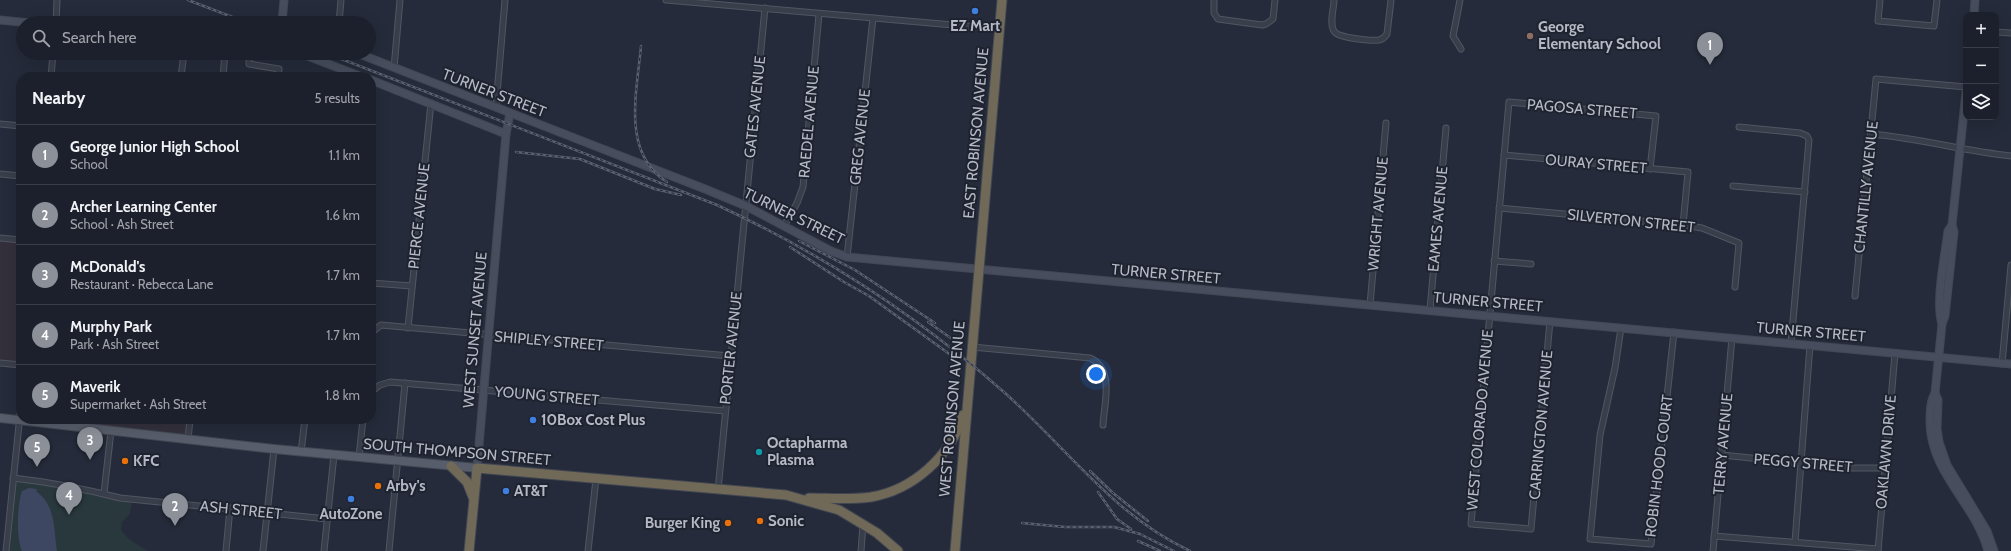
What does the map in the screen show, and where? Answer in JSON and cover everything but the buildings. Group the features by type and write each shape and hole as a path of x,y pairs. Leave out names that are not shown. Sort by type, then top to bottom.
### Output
{"highway":[{"name":"EAST ROBINSON AVENUE","path":"978,269 1002,0"},
{"name":"WEST ROBINSON AVENUE","path":"954,551 978,269"},
{"path":"797,498 848,499 882,495 906,485 927,470 947,447 956,434 967,398"},
{"path":"947,447 963,448"},
{"path":"451,466 467,482 474,498"},
{"name":"SOUTH THOMPSON STREET","path":"477,468 797,498 839,510 878,534 898,551"},
{"name":"WEST SUNSET AVENUE","path":"469,551 477,468"},
{"path":"839,510 848,499"}],"main road":[{"name":"SOUTH THOMPSON STREET","path":"0,418 16,420"},
{"name":"SOUTH THOMPSON STREET","path":"74,424 111,431 188,440 477,468"}],"street":[{"path":"56,16 57,0"},
{"path":"283,16 284,0"},
{"path":"340,16 341,0"},
{"path":"394,68 400,0"},
{"path":"496,106 504,0"},
{"path":"666,0 1000,29"},
{"path":"1214,0 1214,13 1218,20 1262,25 1273,19 1275,0"},
{"path":"1334,0 1332,27 1335,34 1341,37 1374,40 1384,38 1388,30 1391,0"},
{"path":"1460,0 1453,36 1460,49"},
{"path":"1880,0 1878,21 1934,26 1937,0"},
{"path":"1974,12 1975,0"},
{"name":"GATES AVENUE","path":"746,206 765,8"},
{"name":"RAEDEL AVENUE","path":"784,226 797,203 803,187 818,14"},
{"name":"GREG AVENUE","path":"847,256 873,18"},
{"path":"0,20 16,22"},
{"path":"1999,32 2011,33"},
{"path":"51,72 52,60"},
{"path":"182,72 183,60"},
{"path":"223,72 224,60"},
{"path":"249,60 249,64 279,69 279,72"},
{"path":"318,60 349,72"},
{"name":"TURNER STREET","path":"374,60 496,106 510,113 656,169 746,206 830,251 847,256 2011,364"},
{"name":"CHANTILLY AVENUE","path":"1855,296 1876,79 1963,87"},
{"path":"376,82 506,134"},
{"name":"PAGOSA STREET","path":"1509,102 1656,116 1650,169"},
{"name":"WEST COLORADO AVENUE","path":"1509,102 1471,524 1531,529"},
{"name":"PIERCE AVENUE","path":"408,328 431,103"},
{"name":"WEST SUNSET AVENUE","path":"477,468 506,134 510,113"},
{"path":"1963,120 1952,225 1954,232 1945,316 1942,324 1935,393 1932,400 1930,416 1934,449 1942,468 1982,534 1988,551"},
{"name":"WRIGHT AVENUE","path":"1370,305 1386,123"},
{"path":"0,124 16,126"},
{"path":"1739,127 1800,133 1807,136 1809,144 1791,343"},
{"name":"EAMES AVENUE","path":"1430,310 1446,128"},
{"path":"1871,134 1913,138 1960,148 2011,156"},
{"name":"OURAY STREET","path":"1504,155 1688,172 1683,225"},
{"path":"0,174 16,176"},
{"path":"1733,186 1805,192"},
{"name":"PORTER AVENUE","path":"718,490 730,356 746,206"},
{"name":"SILVERTON STREET","path":"1499,208 1702,228 1740,244 1735,287"},
{"path":"0,238 16,240"},
{"path":"1494,261 1531,264"},
{"path":"2002,364 2011,265"},
{"path":"376,283 412,286"},
{"name":"CARRINGTON AVENUE","path":"1531,529 1550,321"},
{"name":"SHIPLEY STREET","path":"376,329 381,325 489,336 730,356"},
{"name":"ROBIN HOOD COURT","path":"1621,328 1615,368 1600,435 1590,539 1651,544 1674,332"},
{"name":"TERRY AVENUE","path":"1713,551 1732,338"},
{"path":"1795,542 1810,345"},
{"path":"972,347 1090,358 1098,362 1106,376 1103,425"},
{"name":"OAKLAWN DRIVE","path":"1878,550 1895,353"},
{"path":"0,363 16,365"},
{"name":"YOUNG STREET","path":"376,389 384,383 405,383 725,411"},
{"path":"389,551 405,383"},
{"path":"1935,393 1938,400 1936,429 1942,453 1988,531 1994,551"},
{"path":"6,551 20,424"},
{"path":"188,440 190,424"},
{"path":"301,452 304,424"},
{"path":"359,457 362,424"},
{"path":"104,493 111,431"},
{"path":"263,551 274,449"},
{"path":"324,551 334,455"},
{"name":"PEGGY STREET","path":"1722,455 1848,468 1885,468"},
{"name":"ASH STREET","path":"13,478 55,483 71,488 104,493 120,498 327,519"},
{"path":"588,551 596,479"},
{"path":"226,551 230,508"},
{"path":"861,551 863,524"},
{"path":"0,535 7,536"},
{"path":"1714,536 1878,550"}],"shaded area":[{"path":"0,238 16,240 16,365 0,363"},
{"path":"64,424 190,424 188,440"},
{"path":"13,478 132,500 130,514 122,522 121,530 130,540 148,551 6,551"}],"water":[{"path":"29,488 37,489 36,491 48,504 53,518 57,551 22,551 18,530 19,505 22,491"}],"railway":[{"path":"188,0 230,16"},
{"path":"641,46 635,102 635,120 638,138 643,155 653,170 667,182"},
{"path":"344,60 375,72"},
{"path":"376,72 717,205 794,244 832,266 868,288 904,313 972,365 1028,414 1114,500 1137,519 1162,536 1190,551"},
{"path":"516,152 580,159 655,189 681,195"},
{"path":"799,241 855,270 935,323"},
{"path":"790,247 844,282 869,296 955,358"},
{"path":"928,322 955,341"},
{"path":"1090,471 1113,493 1148,521"},
{"path":"1098,492 1117,519 1131,529"},
{"path":"1022,523 1065,527 1114,527 1140,534 1174,551"},
{"path":"1138,541 1160,551"}],"place":[{"name":"EZ Mart","path":"975,11"},
{"name":"George Elementary School","path":"1530,36"},
{"name":"George Junior High School","path":"1710,65"},
{"name":"10Box Cost Plus","path":"533,420"},
{"name":"Octapharma Plasma","path":"759,452"},
{"name":"McDonald's","path":"90,460"},
{"name":"KFC","path":"125,461"},
{"name":"Maverik","path":"37,467"},
{"name":"Arby's","path":"378,486"},
{"name":"AT&T","path":"506,491"},
{"name":"AutoZone","path":"351,499"},
{"name":"Murphy Park","path":"69,515"},
{"name":"Sonic","path":"760,521"},
{"name":"Burger King","path":"728,523"},
{"name":"Archer Learning Center","path":"175,526"}]}
